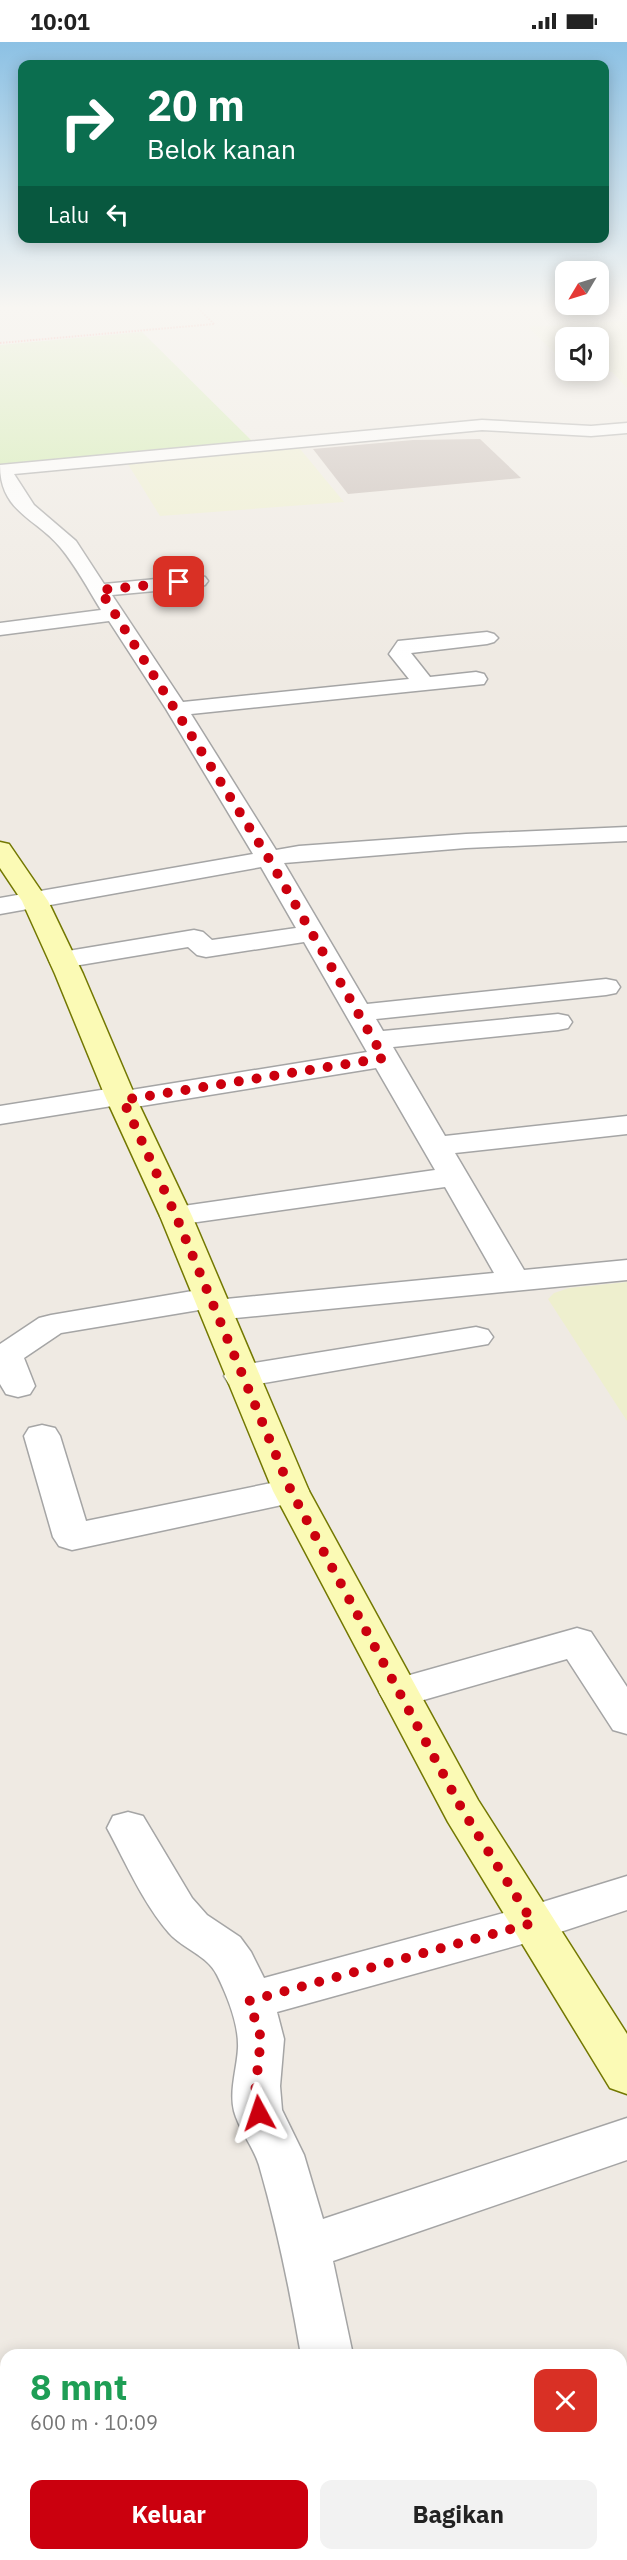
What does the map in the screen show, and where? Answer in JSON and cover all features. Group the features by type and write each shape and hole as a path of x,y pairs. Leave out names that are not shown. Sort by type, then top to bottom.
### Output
{"street":[{"path":"514,1280 378,1050 269,859 177,709 100,590 58,532 41,522 20,501 2,470 482,425 513,425 592,433 627,428"},
{"path":"100,590 198,580"},
{"path":"0,629 116,614"},
{"path":"424,684 400,654 406,646 487,638"},
{"path":"177,709 476,679"},
{"path":"0,906 299,853 627,834"},
{"path":"0,849 34,901 62,960 121,1098 176,1216 291,1491 463,1811 627,2074"},
{"path":"62,960 194,938 206,949 312,933"},
{"path":"358,1013 606,987"},
{"path":"0,1115 121,1098 378,1050 558,1022"},
{"path":"435,1146 627,1125"},
{"path":"176,1216 453,1177"},
{"path":"18,1386 6,1355 51,1325 212,1304 627,1270"},
{"path":"241,1376 476,1337"},
{"path":"42,1436 72,1537 291,1491"},
{"path":"399,1692 577,1642 627,1719"},
{"path":"128,1828 163,1890 186,1921 197,1933 215,1941 228,1951 249,2001 261,2038 255,2093 259,2113 279,2152 304,2248 326,2349"},
{"path":"249,2001 533,1923 627,1893"},
{"path":"304,2248 627,2139"}],"green space":[{"path":"0,424 234,424 254,443 0,468"},
{"path":"296,444 344,502 160,516 126,461"},
{"path":"627,1282 627,1421 548,1299 554,1293 569,1288"}],"building":[{"path":"480,439 521,478 348,494 313,449 413,440"}],"route":[{"path":"179,582 100,590 177,709 269,859 384,1058 123,1100 176,1216 291,1491 463,1811 533,1923 249,2001 261,2038 255,2093 259,2113"}]}
